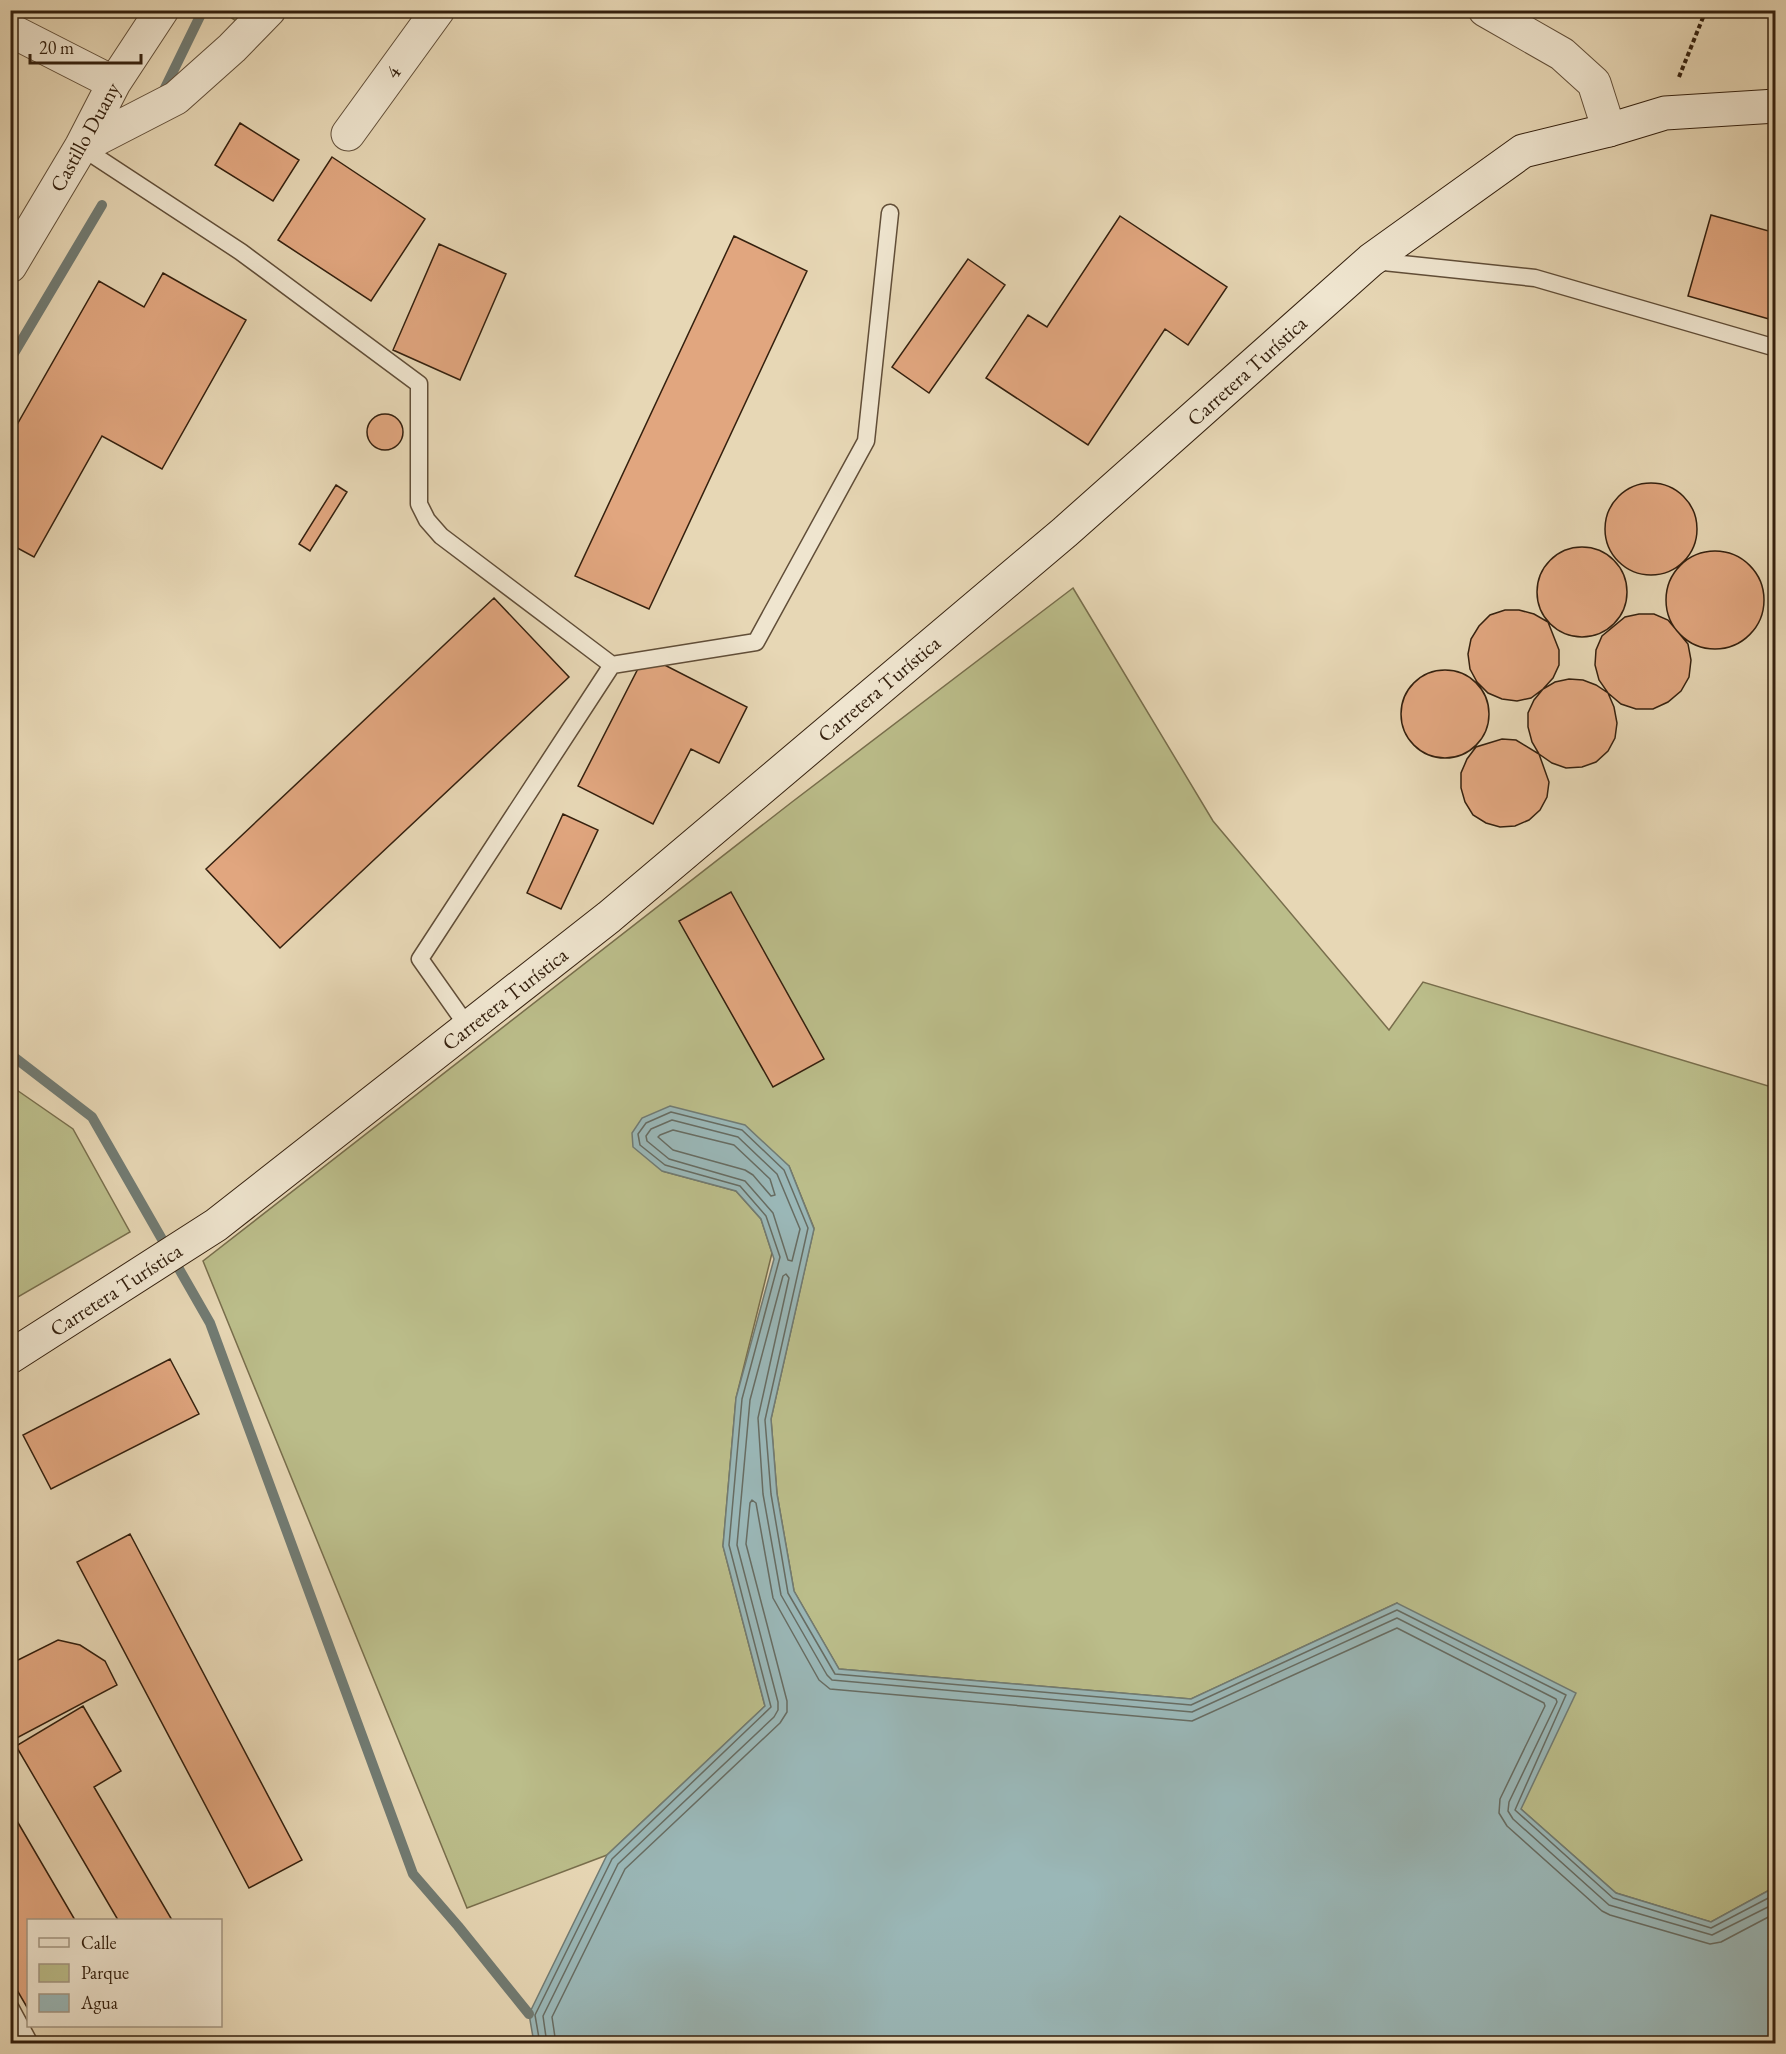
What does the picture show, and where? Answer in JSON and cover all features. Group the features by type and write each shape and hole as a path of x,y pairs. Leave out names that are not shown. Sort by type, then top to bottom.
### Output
{"main road":[{"name":"Castillo Duany","path":"10,266 81,147 114,83 162,10"},
{"path":"81,147 176,98 232,48 269,10"},
{"name":"4","path":"348,134 438,10"},
{"path":"1485,10 1562,54 1594,83 1610,130"},
{"path":"10,30 114,83"},
{"name":"Carretera Turística","path":"10,1357 216,1225 609,917 1065,532 1371,260 1523,151 1610,130 1665,113 1776,106"}],"lane":[{"path":"81,147 241,252 419,384 419,504 427,520 441,536 612,666 756,642 866,441 890,213"},
{"path":"1371,260 1535,278 1776,348"},
{"path":"468,1027 420,959 612,666"},
{"path":"10,2007 30,2043"}],"path":[{"path":"1665,113 1706,10"}],"green space":[{"path":"220,10 254,11 242,25"},
{"path":"1073,588 1213,821 1389,1030 1423,982 1775,1088 1775,1887 1711,1922 1616,1893 1521,1809 1397,1603 1191,1699 839,1669 794,1591 777,1494 771,1419 814,1228 789,1166 662,1171 736,1191 761,1219 772,1253 736,1398 723,1546 765,1706 607,1855 467,1908 203,1261 792,802"},
{"path":"11,1086 73,1129 130,1232 11,1301"}],"water":[{"path":"670,1106 745,1125 789,1166 814,1229 771,1419 777,1494 794,1591 839,1669 1191,1699 1397,1603 1576,1693 1521,1809 1616,1893 1711,1922 1775,1887 1775,2043 534,2043 529,2014 607,1855 765,1706 723,1546 736,1398 774,1259 761,1219 736,1191 662,1171 633,1147 632,1133 642,1118"}],"building":[{"path":"240,123 299,160 273,201 215,165"},
{"path":"332,157 425,219 371,301 278,240"},
{"path":"1711,215 1776,233 1776,321 1688,296"},
{"path":"1120,216 1227,287 1188,345 1165,329 1088,445 986,378 1028,315 1047,327"},
{"path":"734,236 807,271 649,609 575,576"},
{"path":"439,244 506,274 460,380 393,350"},
{"path":"968,259 1005,285 929,393 892,367"},
{"path":"163,273 246,320 162,469 102,436 34,557 10,544 10,437 99,281 144,307"},
{"path":"385,414 397,420 403,432 397,444 385,450 373,444 367,432 373,420"},
{"path":"1651,483 1669,486 1684,496 1694,511 1697,529 1694,547 1684,562 1669,572 1651,575 1633,572 1618,562 1608,547 1605,529 1608,511 1618,496 1633,486"},
{"path":"336,485 347,492 310,551 299,544"},
{"path":"1582,547 1599,550 1614,560 1624,575 1627,592 1624,609 1614,624 1599,634 1582,637 1565,634 1550,624 1540,609 1537,592 1540,575 1550,560 1565,550"},
{"path":"1715,551 1734,555 1750,565 1760,581 1764,600 1760,619 1750,635 1734,645 1715,649 1696,645 1680,635 1670,619 1666,600 1670,581 1680,565 1696,555"},
{"path":"494,598 569,677 280,948 206,869"},
{"path":"1505,610 1519,610 1534,614 1548,622 1559,650 1559,665 1553,678 1531,698 1517,701 1502,699 1488,693 1477,682 1470,669 1468,654 1471,639 1479,626 1490,615"},
{"path":"1654,614 1668,620 1688,644 1691,660 1689,677 1681,691 1668,702 1653,709 1636,709 1621,704 1608,693 1599,680 1595,665 1596,650 1602,636 1625,617"},
{"path":"645,655 747,707 719,763 691,749 653,824 578,786"},
{"path":"1445,670 1462,674 1476,683 1485,697 1489,714 1485,731 1476,745 1462,754 1445,758 1428,754 1414,745 1405,731 1401,714 1405,697 1414,683 1428,674"},
{"path":"1569,679 1583,680 1608,693 1617,723 1615,738 1608,751 1596,762 1582,767 1566,768 1552,763 1539,754 1532,742 1528,727 1528,713 1534,700 1543,689 1555,682"},
{"path":"1502,739 1516,740 1539,754 1549,782 1547,797 1540,810 1529,820 1515,826 1500,827 1486,823 1473,815 1465,802 1461,788 1461,773 1476,747"},
{"path":"563,814 598,830 561,909 527,893"},
{"path":"731,892 824,1059 773,1087 679,921"},
{"path":"170,1359 199,1414 51,1489 23,1435"},
{"path":"130,1534 302,1860 249,1888 77,1562"},
{"path":"58,1640 80,1645 105,1661 117,1685 11,1741 10,1664"},
{"path":"83,1706 121,1771 94,1787 171,1919 117,1919 16,1746"},
{"path":"10,1809 74,1919 27,1919 27,2007 10,1978"}],"waterway":[{"path":"164,90 203,10"},
{"path":"10,360 102,205"},
{"path":"10,1054 92,1117 210,1323 413,1874 529,2014"}]}
